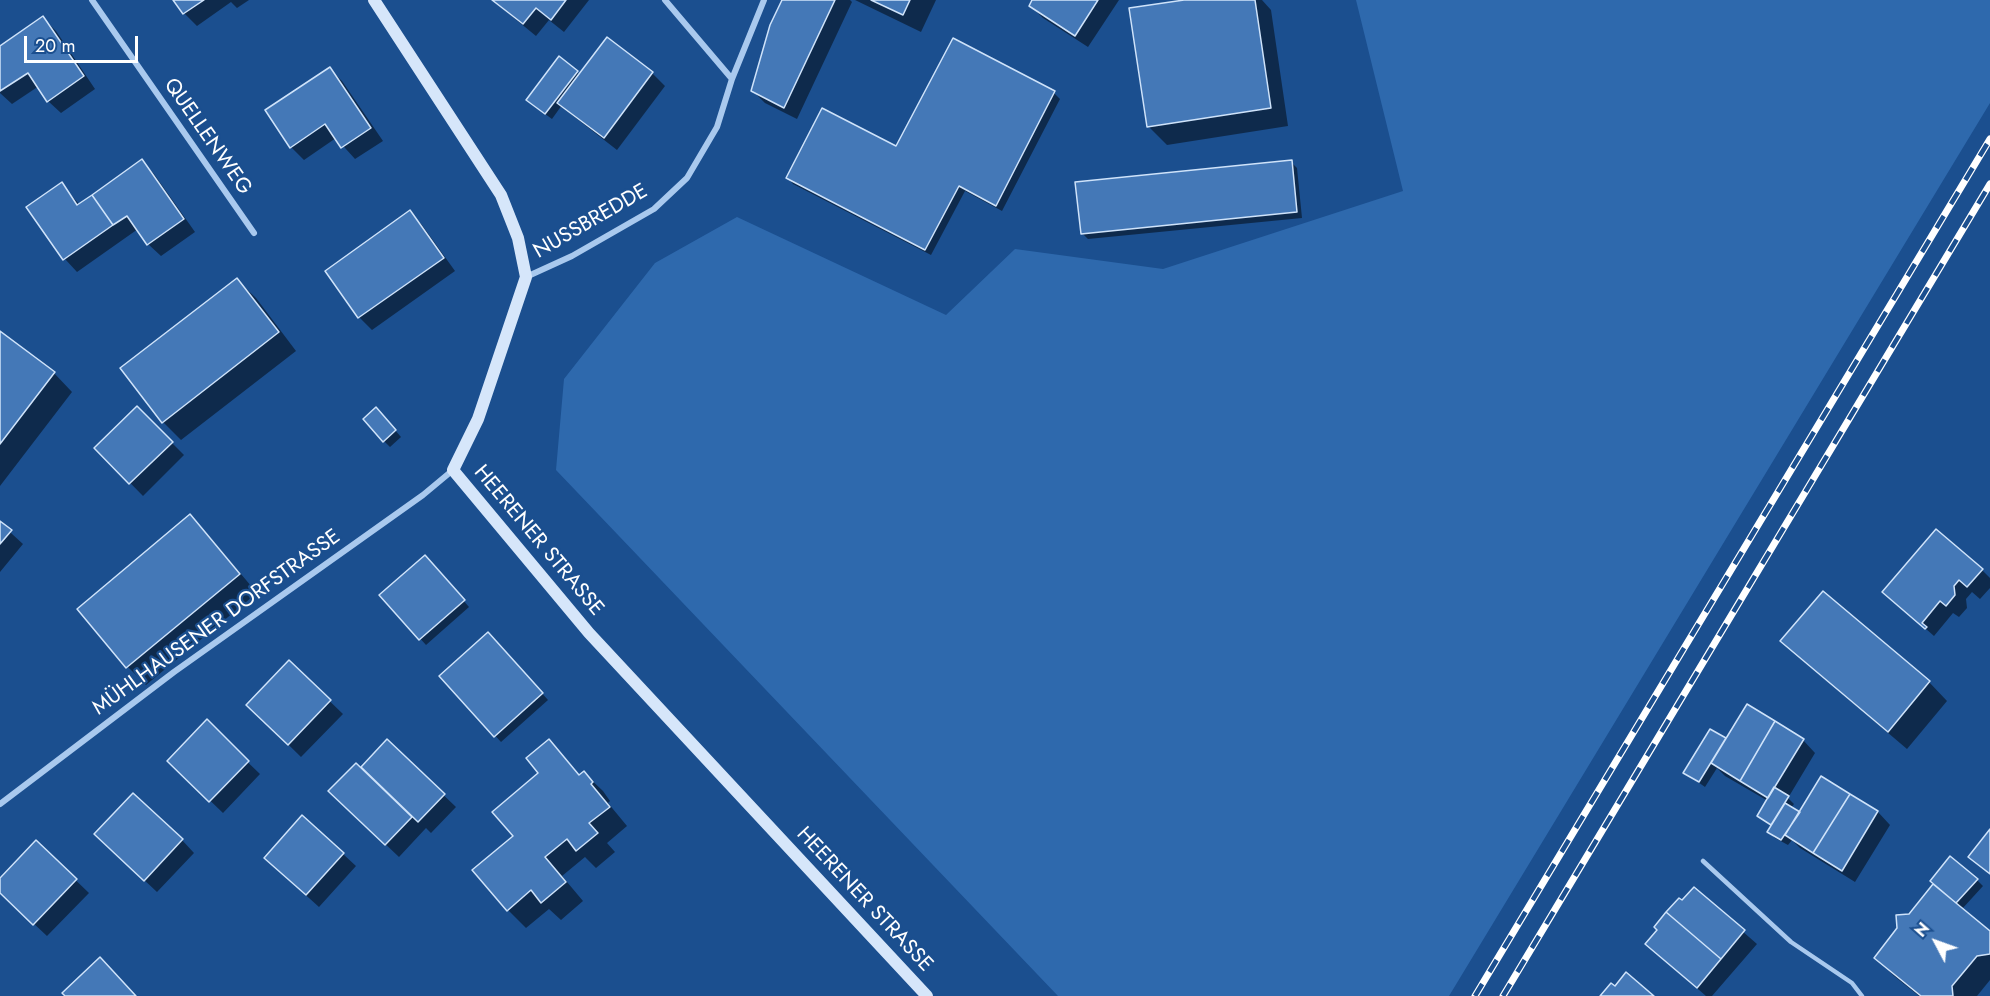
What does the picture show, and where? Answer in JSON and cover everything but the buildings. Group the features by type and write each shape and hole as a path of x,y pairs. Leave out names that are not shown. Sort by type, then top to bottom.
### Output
{"street":[{"name":"QUELLENWEG","path":"92,0 254,233"},
{"path":"374,0 501,195 518,238 526,277"},
{"path":"665,0 732,79"},
{"name":"NUSSBREDDE","path":"526,277 572,256 654,209 687,178 717,127 732,79 764,0"},
{"name":"HEERENER STRASSE","path":"526,277 478,419 453,470 589,633 927,996"},
{"name":"MÜHLHAUSENER DORFSTRASSE","path":"0,804 174,672 423,495 453,470"}],"lane":[{"path":"1702,861 1791,942 1852,983 1862,996"}],"shaded area":[{"path":"1356,0 1990,0 1990,103 1449,996 1058,996 556,470 564,379 655,263 737,217 946,315 1015,249 1163,269 1403,191"}],"railway":[{"path":"1475,996 1990,139"},
{"path":"1503,996 1990,184"}]}
